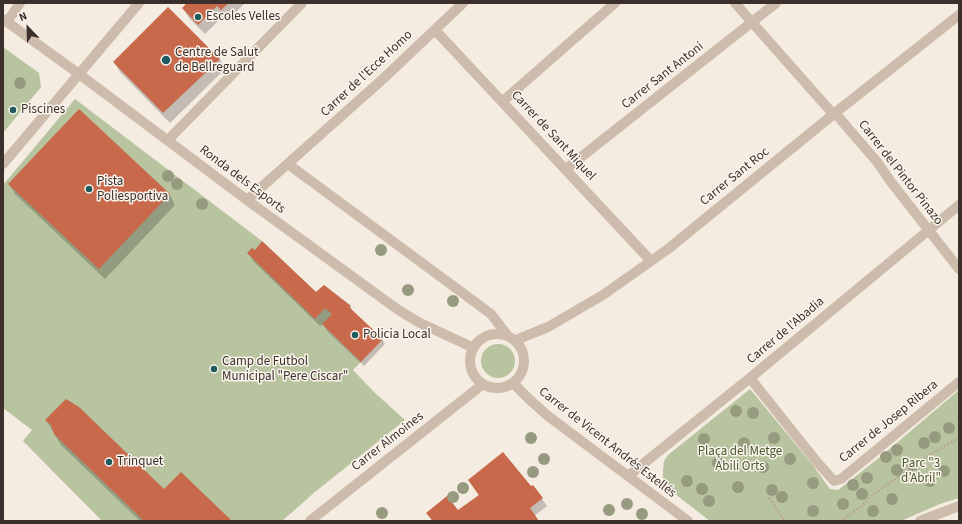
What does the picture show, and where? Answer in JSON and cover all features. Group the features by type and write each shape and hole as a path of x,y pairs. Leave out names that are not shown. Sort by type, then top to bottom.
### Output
{"street":[{"path":"5,20 20,3"},
{"path":"3,164 139,3"},
{"path":"168,140 302,3"},
{"name":"Carrer de l'Ecce Homo","path":"247,200 384,78 463,3"},
{"path":"503,101 615,3"},
{"name":"Carrer del Pintor Pinazo","path":"735,3 878,163 928,231 959,269"},
{"name":"Carrer Sant Antoni","path":"566,169 776,3"},
{"name":"Carrer Sant Roc","path":"512,338 548,327 570,315 652,261 834,113 959,15"},
{"name":"Ronda dels Esports","path":"5,20 247,200 397,309 418,322 474,348"},
{"name":"Carrer de Sant Miquel","path":"435,30 652,261"},
{"path":"288,164 491,314 521,347 524,355 524,364 522,372 513,383 501,388 492,388 483,384 476,378 471,370 471,351 476,343 483,337 491,334 500,333 512,338"},
{"name":"Carrer de l'Abadia","path":"628,476 750,378 959,205"},
{"name":"Carrer de Josep Ribera","path":"750,378 834,481 841,479 959,382"},
{"name":"Carrer de Vicent Andrés Estellés","path":"513,383 548,416 688,521"},
{"name":"Carrer Almoines","path":"310,521 483,384"},
{"path":"920,521 959,506"}],"path":[{"path":"840,521 858,509 874,494 900,475 959,438"},
{"path":"769,498 784,521"}],"green space":[{"name":"Piscines","path":"3,47 39,73 41,87 3,133"},
{"path":"75,99 262,241 316,292 324,285 351,306 329,331 361,362 353,370 375,393 405,420 315,492 282,521 102,521 23,441 32,430 3,408 3,185"},
{"path":"495,344 501,344 505,345 512,351 515,361 514,368 508,375 501,378 495,378 491,377 484,371 481,364 481,358 482,354 488,347"},
{"path":"750,389 812,464 830,489 838,490 880,457 959,390 959,498 940,504 901,521 710,521 667,487 663,479 664,461 668,455"}],"building":[{"name":"Escoles Velles","path":"185,3 229,3 221,10 217,6 198,25 182,8 186,4"},
{"name":"Centre de Salut de Bellreguard","path":"168,7 220,59 163,113 113,62"},
{"name":"Pista Poliesportiva","path":"79,109 170,194 99,269 8,184"},
{"path":"262,241 316,292 324,285 351,306 349,307 383,339 361,362 322,324 332,314 325,308 315,319 247,253 252,248 255,250"},
{"name":"Trinquet","path":"66,399 79,407 164,489 181,472 231,520 144,521 54,434 51,425 45,420"},
{"path":"503,452 543,498 530,508 539,521 433,521 426,513 447,496 458,510 479,495 468,480"}],"place":[{"name":"Escoles Velles","path":"198,17"},
{"name":"Centre de Salut de Bellreguard","path":"166,60"},
{"name":"Piscines","path":"13,110"},
{"name":"Pista Poliesportiva","path":"89,189"},
{"name":"Policia Local","path":"355,335"},
{"name":"Camp de Futbol Municipal \"Pere Ciscar\"","path":"214,369"},
{"name":"Trinquet","path":"109,462"}],"park label":[{"name":"Plaça del Metge Abili Orts","path":"740,460"},
{"name":"Parc \"3 d’Abril\"","path":"921,472"}]}
